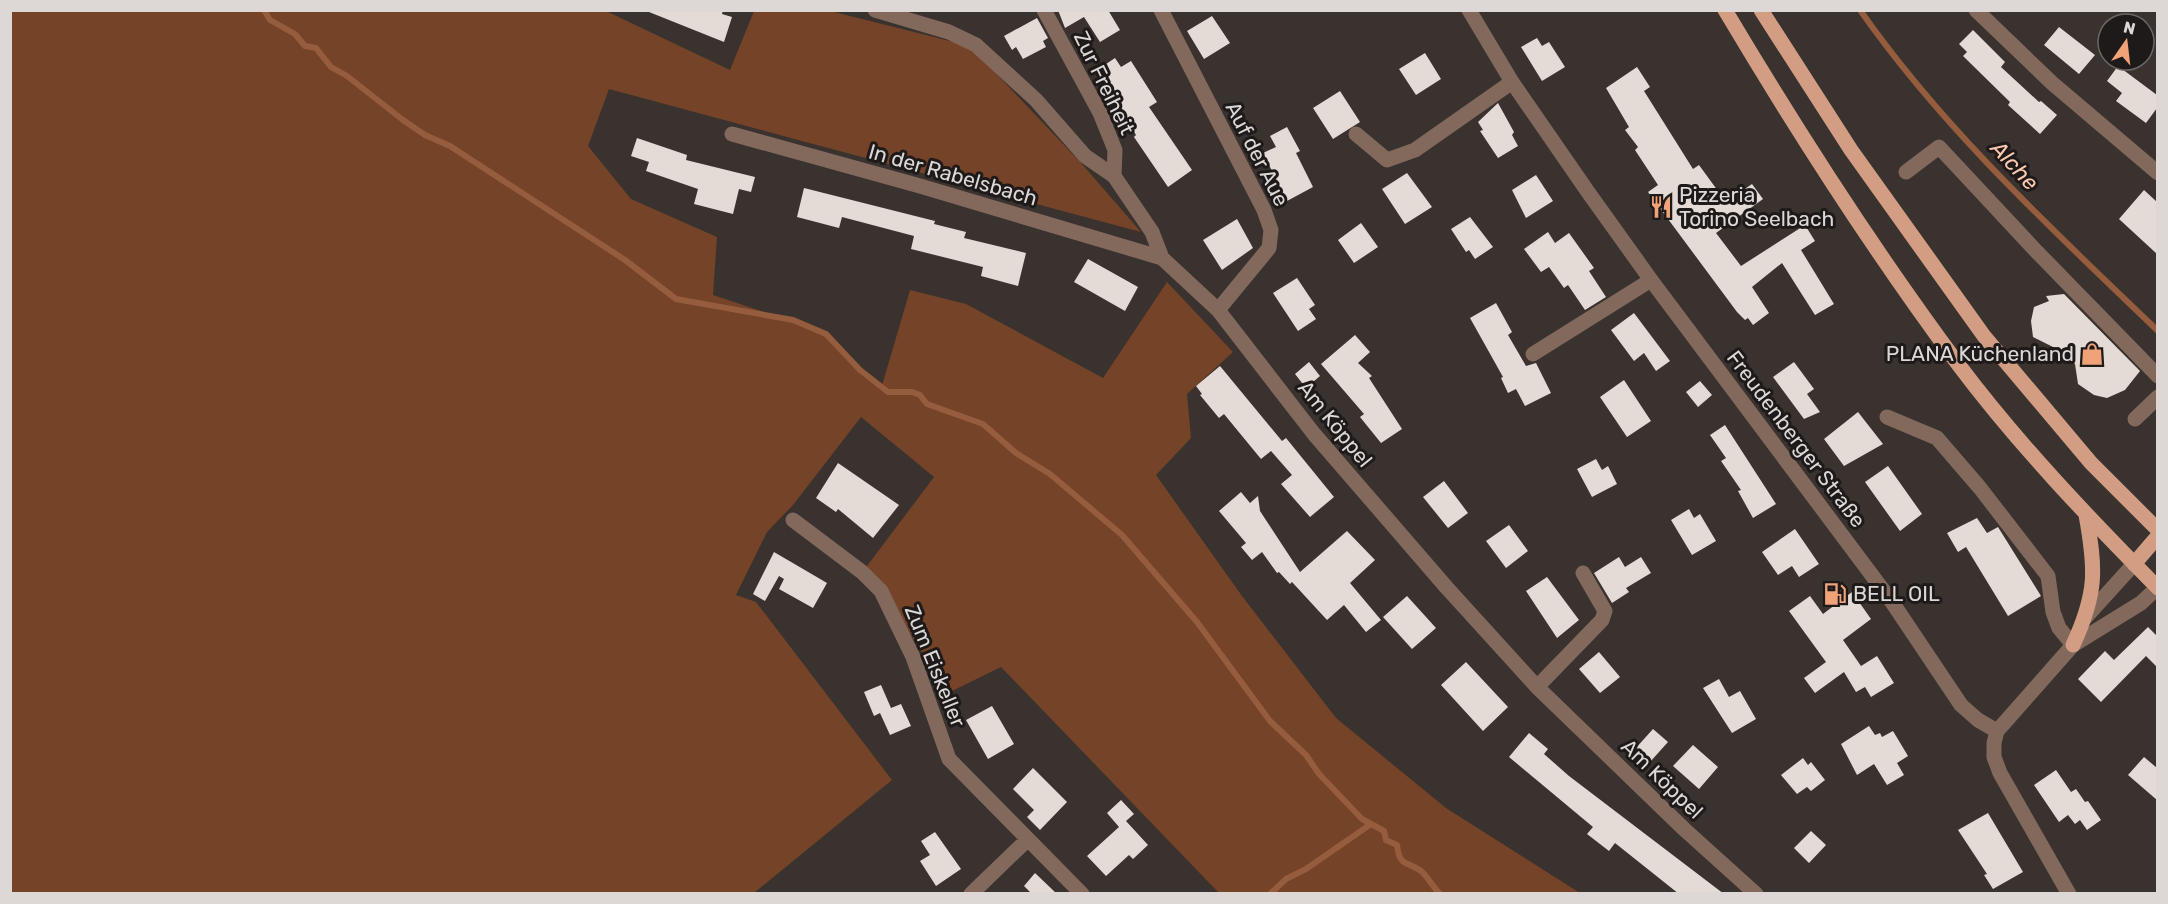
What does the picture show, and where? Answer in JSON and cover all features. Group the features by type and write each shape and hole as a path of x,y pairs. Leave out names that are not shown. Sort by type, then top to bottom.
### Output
{"main road":[{"path":"1725,10 1823,165 1952,356 2086,515 2157,588"},
{"path":"1761,10 1851,150 1984,336 2091,463 2157,530"},
{"path":"2073,645 2092,598 2094,561 2086,515"},
{"path":"2134,564 2157,536"}],"street":[{"name":"Am Köppel","path":"875,10 949,32 976,45 1036,100 1085,156 1114,176 1152,232 1162,258 1218,310 1314,434 1537,687 1756,894"},
{"name":"Zur Freiheit","path":"1044,10 1100,113 1115,150 1114,176"},
{"name":"Auf der Aue","path":"1161,10 1264,210 1271,230 1269,248 1218,310"},
{"name":"Freudenberger Straße","path":"1469,10 1512,82 1651,280 1892,602 1961,705 1978,720 1997,731"},
{"path":"1976,10 2052,83 2157,173"},
{"path":"1356,134 1387,160 1415,150 1512,82"},
{"name":"In der Rabelsbach","path":"732,134 920,186 1162,258"},
{"path":"1906,172 1940,147 2037,252 2157,376"},
{"path":"1533,354 1651,280"},
{"path":"2135,419 2157,397"},
{"path":"1887,417 1937,438 1980,488 2048,576 2053,612 2060,628 2073,645"},
{"name":"Zum Eiskeller","path":"793,520 862,572 881,591 913,657 949,759 1082,894"},
{"path":"2085,618 2134,564"},
{"path":"1537,687 1602,620 1605,611 1582,573"},
{"path":"2069,894 2000,773 1994,757 1997,731 2073,645 2141,603 2157,588"},
{"path":"971,894 1027,840"}],"shaded area":[{"path":"10,11 606,11 730,70 754,11 830,11 970,46 1082,164 1141,232 609,89 588,146 631,199 717,237 713,295 830,334 881,389 910,290 966,304 1103,378 1167,282 1233,352 1187,394 1191,438 1156,475 1242,596 1336,718 1446,808 1580,893 1219,893 1001,667 948,693 867,566 934,477 861,417 793,505 767,532 736,595 756,602 892,780 754,893 11,893"}],"building":[{"path":"644,10 723,10 722,14 732,17 724,42"},
{"path":"1058,10 1108,10 1120,30 1100,42 1084,17 1065,28"},
{"path":"1212,16 1230,43 1204,59 1187,31"},
{"path":"1037,18 1048,38 1043,41 1046,47 1023,59 1016,47 1012,50 1004,36"},
{"path":"2059,27 2095,55 2079,74 2044,45"},
{"path":"1973,30 2005,62 2001,67 2039,102 2041,101 2057,115 2040,134 2008,105 2010,102 1963,56 1967,52 1959,44"},
{"path":"1537,38 1542,46 1549,42 1565,67 1542,81 1521,47"},
{"path":"1425,53 1441,79 1416,95 1399,69"},
{"path":"1115,58 1121,67 1131,61 1157,102 1149,107 1192,170 1168,187 1134,137 1136,135 1118,104 1122,102 1100,68"},
{"path":"1637,67 1650,87 1644,91 1693,169 1699,165 1726,202 1752,184 1763,199 1716,233 1741,266 1805,225 1815,241 1801,250 1834,304 1815,315 1782,263 1752,287 1769,313 1753,325 1748,318 1745,320 1737,312 1648,192 1658,185 1635,150 1638,147 1625,130 1629,127 1606,88"},
{"path":"2114,72 2126,72 2157,95 2157,108 2146,123 2116,101 2122,93 2107,81"},
{"path":"1340,91 1360,122 1333,139 1313,108"},
{"path":"1498,103 1514,132 1512,135 1518,146 1498,158 1480,131 1483,130 1478,122"},
{"path":"1287,127 1300,151 1296,153 1313,187 1287,201 1263,153 1276,147 1270,136"},
{"path":"637,138 687,155 686,160 755,177 751,192 739,189 733,214 694,204 698,189 646,171 649,162 631,156"},
{"path":"1407,173 1432,207 1405,224 1382,189"},
{"path":"1536,175 1553,201 1526,218 1512,190"},
{"path":"804,188 935,221 934,224 966,232 964,238 1026,253 1018,286 981,276 983,267 911,249 914,236 842,217 839,228 797,217"},
{"path":"2144,190 2157,202 2157,254 2119,219"},
{"path":"1470,217 1493,247 1475,259 1469,250 1466,252 1451,229"},
{"path":"1237,219 1253,248 1222,270 1203,240"},
{"path":"1361,223 1378,247 1354,263 1338,240"},
{"path":"1548,232 1555,243 1569,233 1594,268 1589,271 1606,297 1585,310 1568,285 1564,288 1549,267 1541,272 1524,249"},
{"path":"1088,259 1138,287 1125,311 1074,282"},
{"path":"1297,278 1315,305 1309,309 1316,319 1298,331 1273,293"},
{"path":"2064,294 2140,371 2125,390 2107,398 2094,395 2078,384 2075,364 2059,347 2055,348 2033,337 2031,321 2034,307 2049,301 2046,296"},
{"path":"1496,303 1512,332 1508,335 1526,366 1536,363 1551,393 1525,406 1516,389 1508,393 1501,378 1503,377 1470,318"},
{"path":"1634,313 1670,361 1656,371 1644,353 1634,361 1611,330"},
{"path":"1355,335 1370,352 1358,363 1372,376 1369,378 1402,429 1381,443 1360,417 1364,414 1321,364"},
{"path":"1309,362 1320,376 1306,388 1295,374"},
{"path":"1794,362 1814,389 1807,394 1820,412 1804,419 1773,377"},
{"path":"1220,366 1282,441 1286,438 1334,497 1310,517 1281,484 1292,475 1271,451 1261,459 1224,414 1219,418 1200,395 1202,394 1196,386"},
{"path":"1624,380 1651,421 1627,437 1600,397"},
{"path":"1700,381 1712,395 1698,407 1686,392"},
{"path":"1858,412 1883,444 1844,466 1824,439"},
{"path":"1725,425 1776,504 1753,518 1738,491 1741,490 1721,461 1726,458 1710,435"},
{"path":"1596,459 1602,470 1608,466 1617,484 1592,497 1577,469"},
{"path":"838,463 899,505 873,538 838,509 836,512 816,498"},
{"path":"1888,466 1922,514 1900,531 1865,482"},
{"path":"1444,481 1468,513 1448,528 1423,497"},
{"path":"1241,492 1250,503 1258,496 1260,511 1300,572 1347,531 1375,560 1350,583 1381,620 1366,632 1344,605 1327,620 1292,582 1290,584 1279,572 1277,573 1262,552 1252,560 1241,547 1246,543 1219,511"},
{"path":"1689,509 1694,518 1700,514 1716,541 1692,555 1671,520"},
{"path":"1977,518 1987,533 1998,527 2041,596 2008,616 1966,547 1958,552 1947,533"},
{"path":"1509,525 1528,551 1506,568 1486,541"},
{"path":"1795,529 1819,564 1799,577 1792,566 1778,575 1762,552"},
{"path":"774,552 827,583 813,608 779,589 784,579 779,576 765,601 753,594"},
{"path":"1619,557 1625,567 1641,557 1651,573 1626,588 1629,592 1612,603 1594,573"},
{"path":"1547,577 1579,620 1557,638 1526,591"},
{"path":"1852,592 1871,619 1843,640 1861,666 1877,656 1894,683 1871,697 1865,687 1856,692 1844,672 1815,693 1804,678 1826,662 1789,611 1810,596 1823,614"},
{"path":"1407,596 1436,628 1412,649 1383,617"},
{"path":"2148,627 2157,636 2157,667 2146,656 2101,702 2078,679 2105,651 2114,660"},
{"path":"1599,652 1620,677 1600,693 1579,669"},
{"path":"1466,662 1508,707 1483,731 1441,685"},
{"path":"1719,679 1729,697 1740,691 1756,719 1732,733 1703,688"},
{"path":"881,685 891,708 901,704 911,726 890,735 880,713 874,716 864,692"},
{"path":"992,706 1014,744 988,759 966,720"},
{"path":"1869,726 1875,735 1880,733 1882,737 1893,731 1908,756 1897,763 1904,775 1887,785 1874,764 1857,775 1841,744"},
{"path":"1653,729 1668,742 1650,762 1635,749"},
{"path":"1529,733 1548,749 1544,754 1569,776 1724,894 1679,894 1615,843 1609,851 1587,834 1593,827 1509,757"},
{"path":"1693,745 1718,767 1699,789 1673,766"},
{"path":"2144,757 2157,768 2157,800 2128,775"},
{"path":"1803,758 1808,765 1811,762 1825,780 1811,791 1807,787 1797,794 1781,775"},
{"path":"1033,768 1067,802 1040,830 1027,817 1034,810 1013,789"},
{"path":"2056,770 2071,792 2076,789 2085,802 2088,801 2101,820 2087,830 2080,820 2075,824 2068,815 2059,822 2034,785"},
{"path":"1121,800 1134,814 1126,821 1148,845 1133,859 1129,855 1106,876 1087,856 1119,827 1107,813"},
{"path":"1988,813 2023,872 1993,889 1984,875 1987,874 1958,830"},
{"path":"1811,831 1826,845 1809,863 1794,848"},
{"path":"935,832 961,869 936,886 920,861 930,855 921,841"},
{"path":"1035,873 1057,894 1032,894 1024,886"}],"waterway":[{"path":"264,10 270,20 295,34 305,46 316,48 331,67 347,76 403,120 425,135 450,146 625,260 676,299 793,320 826,334 860,370 888,392 912,392 920,395 927,404 983,424 1016,453 1050,474 1122,535 1197,622 1270,721 1306,755 1319,774 1362,819 1384,831 1386,840 1397,845 1402,860 1421,871 1440,894"},
{"name":"Alche","path":"1860,10 1927,97 2001,178 2158,331"},
{"path":"1270,894 1286,879 1306,869 1371,824"}],"place":[{"name":"Pizzeria Torino Seelbach","path":"1661,207"},
{"name":"PLANA Küchenland","path":"2092,354"},
{"name":"BELL OIL","path":"1835,594"}]}
